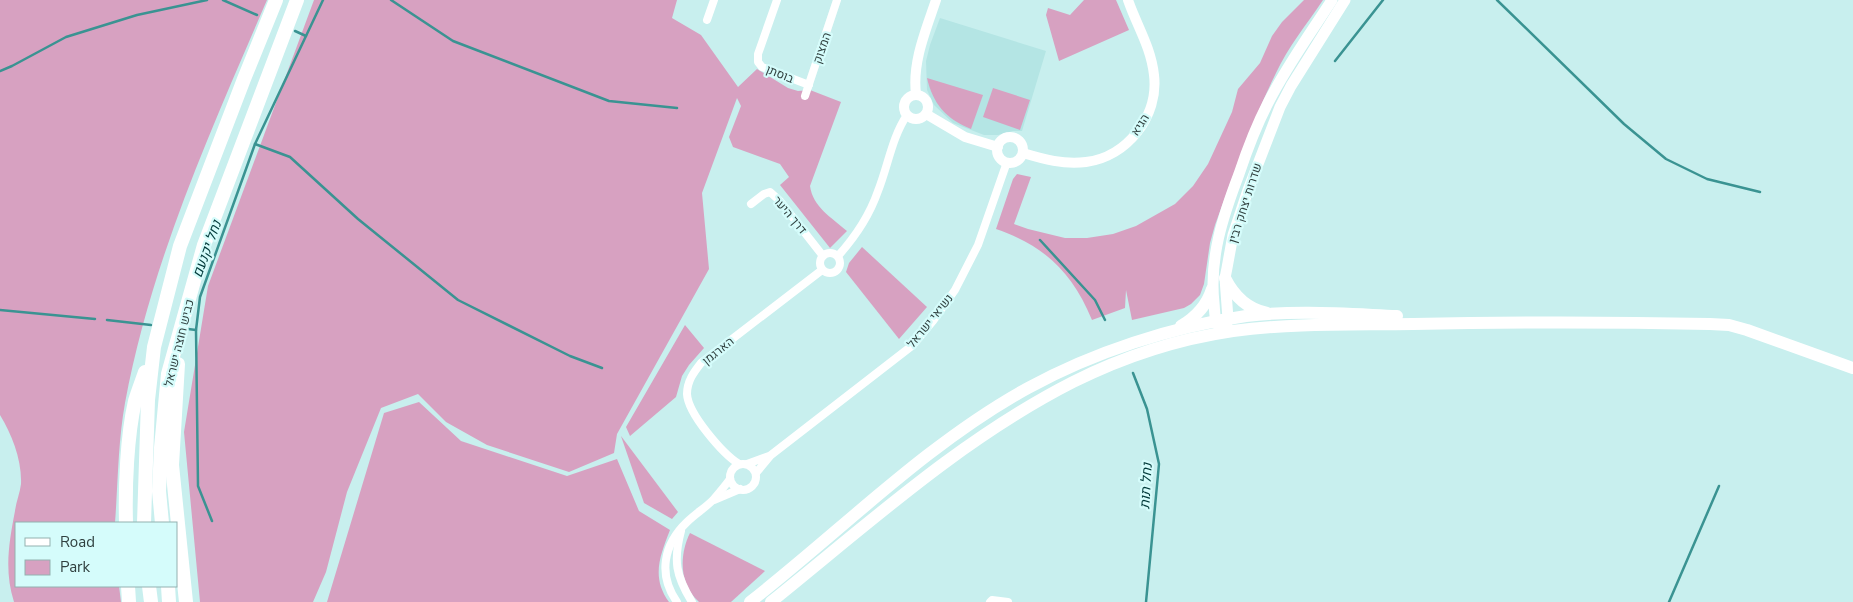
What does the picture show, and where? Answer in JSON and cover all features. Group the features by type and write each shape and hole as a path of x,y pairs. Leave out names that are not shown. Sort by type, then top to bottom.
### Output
{"highway":[{"name":"כביש חוצה ישראל","path":"144,522 148,400 154,347 180,246 276,0"},
{"name":"כביש חוצה ישראל","path":"162,522 159,491 168,374 180,337 204,245 296,0"},
{"path":"178,522 172,466 180,337"},
{"path":"126,522 125,502 136,400 154,347"},
{"path":"178,524 186,602"},
{"path":"128,587 129,602"},
{"path":"149,587 151,602"},
{"path":"168,587 169,602"}],"main road":[{"name":"שדרות יצחק רבין","path":"1223,333 1215,321 1212,289 1214,261 1224,216 1255,128 1290,63 1332,0"},
{"name":"שדרות יצחק רבין","path":"1223,333 1228,319 1226,278 1230,248 1238,217 1280,106 1300,70 1345,0"},
{"path":"1226,278 1235,294 1248,306 1262,312 1274,314"},
{"path":"1177,329 1198,313 1210,297 1212,289"},
{"path":"750,602 908,471 990,412 1028,388 1075,365 1177,329 1215,321 1274,314 1325,313 1496,322"},
{"path":"771,602 968,445 1034,403 1075,381 1180,341 1223,333 1285,327 1496,322 1729,325 1766,336 1853,368"}],"street":[{"path":"707,20 714,0"},
{"name":"בוסתן","path":"777,0 758,54 758,62 762,67 809,85"},
{"name":"המצוק","path":"805,96 837,0"},
{"path":"916,94 915,76 917,61 936,0"},
{"name":"הגיא","path":"1023,152 1047,160 1068,163 1087,162 1115,151 1136,134 1146,118 1153,99 1154,77 1150,54 1128,0"},
{"path":"916,94 926,100 928,107 926,114 917,119 907,115 904,108 906,100 916,94"},
{"path":"926,114 965,137 998,147"},
{"path":"838,256 854,239 870,212 896,136 907,115"},
{"path":"1011,137 1019,140 1023,152 1019,159 1008,162 1001,158 997,151 1002,140 1011,137"},
{"name":"נשיאי ישראל","path":"712,500 753,486 756,473 771,455 913,345 955,290 978,245 1008,162"},
{"name":"דרך היער","path":"751,204 764,194 770,192 780,201 823,256"},
{"path":"829,253 838,256 840,262 837,271 828,273 822,270 820,264 823,256 829,253"},
{"name":"הארגמן","path":"731,476 728,457 692,408 687,395 690,379 702,363 822,270"},
{"name":"נשיאי ישראל","path":"677,602 668,586 666,577 665,558 673,539 712,500 743,464 771,455"},
{"name":"הארגמן","path":"728,457 743,464"},
{"path":"743,464 754,469 756,473"},
{"path":"731,476 734,486 740,489"},
{"path":"683,527 678,550 678,572 681,584 692,602"},
{"path":"990,602 992,600 1008,602"}],"shaded area":[{"path":"940,18 1046,51 1022,131 984,135 953,123 934,105 927,90 926,61"}],"green space":[{"path":"0,0 267,0 204,147 150,299 125,403 115,522 15,522 15,587 119,587 121,602 14,602 8,568 9,545 21,484 21,475 15,448 0,415"},
{"path":"314,0 677,0 672,18 701,35 738,87 757,69 788,88 798,91 810,90 841,102 810,186 819,206 847,231 830,248 780,185 789,177 780,164 733,147 729,137 741,106 737,98 702,193 709,269 617,434 614,453 569,472 487,445 446,422 418,394 381,408 347,492 326,572 313,602 200,602 184,432 208,286"},
{"path":"1084,0 1116,0 1129,30 1059,61 1046,15 1048,8 1070,15"},
{"path":"1304,0 1323,0 1286,54 1259,110 1215,225 1210,243 1204,284 1200,295 1184,308 1132,320 1126,290 1125,308 1092,320 1075,288 1055,263 1029,244 996,229 1013,179 1017,174 1031,177 1014,224 1065,238 1087,238 1113,234 1136,226 1175,204 1193,186 1208,164 1232,112 1238,89 1260,63 1272,36 1282,22"},
{"path":"927,78 983,95 971,129 954,120 942,110 933,96"},
{"path":"993,88 1030,100 1020,130 983,117"},
{"path":"862,247 927,307 899,339 846,272 849,263"},
{"path":"685,325 704,348 682,376 676,397 630,436 626,427"},
{"path":"419,402 461,441 567,476 617,459 639,511 670,530 659,566 660,584 669,602 327,602 384,413"},
{"path":"621,436 678,512 672,519 644,503"},
{"path":"690,533 765,571 731,602 699,602 692,595 684,578 684,551"}],"waterway":[{"path":"0,71 66,37 137,15 207,0"},
{"path":"223,0 257,15"},
{"name":"נחל יקנעם","path":"212,521 198,486 196,330 200,297 255,144 323,0"},
{"path":"391,0 453,41 609,101 677,108"},
{"path":"1335,61 1383,0"},
{"path":"1497,0 1624,124 1666,159 1707,179 1760,192"},
{"path":"295,31 306,36"},
{"path":"255,144 290,157 358,219 458,300 570,356 602,368"},
{"name":"נחל תות","path":"1040,240 1095,300 1105,320"},
{"path":"0,310 95,319"},
{"path":"107,320 151,325"},
{"path":"188,329 196,330"},
{"name":"נחל תות","path":"1133,373 1147,409 1159,464 1146,602"},
{"path":"1669,602 1719,486"}]}
